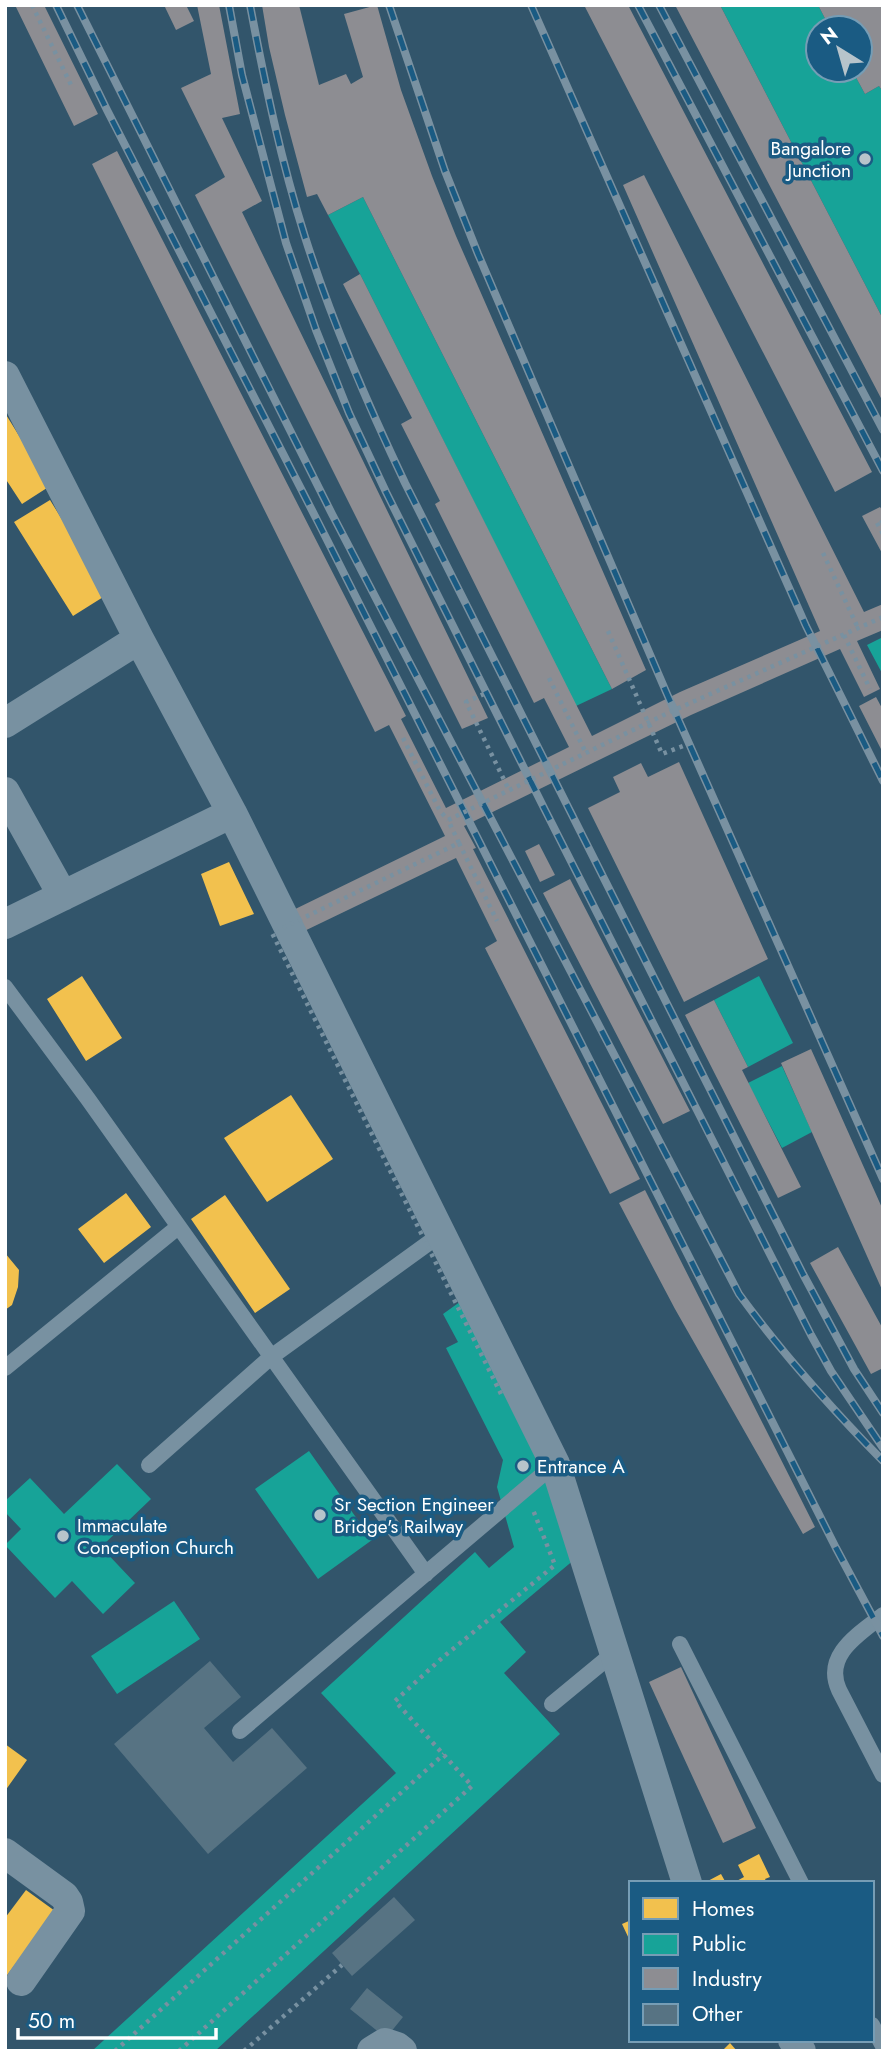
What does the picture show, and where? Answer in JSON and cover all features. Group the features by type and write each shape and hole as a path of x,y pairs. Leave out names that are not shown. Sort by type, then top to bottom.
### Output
{"street":[{"path":"5,376 139,639 232,813 555,1464 686,1881"},
{"path":"5,723 139,639"},
{"path":"5,792 63,896"},
{"path":"5,924 232,813"},
{"path":"5,1853 64,1896 70,1911 21,1981"},
{"path":"372,2051 385,2043 401,2051"}],"lane":[{"path":"5,987 426,1574"},
{"path":"5,1368 178,1227"},
{"path":"149,1465 271,1357 441,1234"},
{"path":"240,1731 555,1464"},
{"path":"883,1615 843,1650 836,1661 834,1676 883,1775"},
{"path":"680,1644 800,1881"},
{"path":"552,1704 615,1652"},
{"path":"874,2029 883,2046"}],"path":[{"path":"32,5 73,89"},
{"path":"880,522 883,534"},
{"path":"823,553 858,628"},
{"path":"447,820 670,712 883,617"},
{"path":"608,631 662,754 682,746"},
{"path":"844,635 870,689"},
{"path":"549,678 586,753"},
{"path":"484,694 466,702 509,790"},
{"path":"403,738 497,921"},
{"path":"458,843 272,933 502,1394"},
{"path":"179,2051 472,1786 395,1700 555,1565 532,1506"},
{"path":"115,2051 444,1754"},
{"path":"244,2051 342,1965"}],"building: Homes":[{"path":"5,413 50,486 22,504 5,478"},
{"path":"50,500 108,594 73,616 14,522"},
{"path":"229,862 254,914 220,926 201,874"},
{"path":"82,976 122,1038 86,1061 47,999"},
{"path":"291,1095 333,1159 267,1202 224,1138"},
{"path":"126,1193 151,1227 104,1263 78,1229"},
{"path":"225,1195 290,1289 255,1313 191,1219"},
{"path":"5,1253 19,1270 18,1287 12,1305 5,1310"},
{"path":"5,1744 27,1760 5,1791"},
{"path":"759,1854 770,1877 765,1879 766,1881 737,1881 744,1877 738,1865"},
{"path":"721,1874 725,1881 708,1881"},
{"path":"26,1890 55,1911 5,1978 5,1918"},
{"path":"629,1921 629,1939 622,1924"},
{"path":"730,2043 737,2051 722,2051"}],"building: Public":[{"path":"720,5 818,5 823,14 804,14 804,84 860,84 865,94 879,86 883,92 883,319"},
{"path":"363,197 612,689 576,706 328,215"},
{"path":"883,637 883,675 867,645"},
{"path":"759,976 793,1043 748,1067 714,1000"},
{"path":"782,1066 812,1132 782,1148 748,1083"},
{"path":"464,1299 548,1471 575,1559 500,1622 526,1652 504,1673 560,1734 215,2051 92,2051 396,1773 321,1693 475,1552 489,1568 514,1547 497,1487 503,1460 446,1348 458,1342 443,1314"},
{"path":"309,1451 372,1540 318,1579 255,1489"},
{"name":"Immaculate Conception Church","path":"117,1464 151,1499 101,1547 135,1583 103,1614 72,1581 55,1598 5,1545 21,1529 5,1512 5,1501 30,1478 64,1514"},
{"path":"174,1601 200,1639 117,1694 91,1656"}],"building: Industry":[{"path":"15,5 44,5 98,114 74,126"},
{"path":"164,5 186,5 194,21 176,30"},
{"path":"197,5 219,5 240,114 222,118 262,201 242,212 488,718 462,729 195,195 225,177 181,88 211,74"},
{"path":"262,5 299,5 319,85 346,74 351,84 363,77 344,14 377,5 401,90 456,236 646,670 612,689 363,197 328,215 317,194 307,197 269,47"},
{"path":"584,5 628,5 872,472 835,492"},
{"path":"675,5 720,5 883,319 883,402"},
{"path":"818,5 883,5 883,92 879,86 865,94 860,84 874,84 874,14 823,14"},
{"path":"117,151 406,716 401,719 446,808 569,747 544,698 534,703 435,504 440,501 401,424 412,418 343,284 360,274 592,736 680,692 820,631 623,185 644,175 864,612 883,604 883,630 857,641 880,689 864,697 840,649 691,715 464,826 476,848 473,849 640,1179 610,1194 485,948 497,941 456,858 296,935 285,914 445,836 389,725 375,732 92,164"},
{"path":"880,507 883,511 883,555 862,516"},
{"path":"876,697 883,710 883,753 859,706"},
{"path":"679,762 768,959 684,1002 588,808 620,792 613,777 641,763 648,777"},
{"path":"539,844 555,875 540,882 525,851"},
{"path":"570,879 690,1111 663,1124 543,893"},
{"path":"714,1000 748,1067 742,1070 801,1187 778,1198 685,1015"},
{"path":"811,1049 883,1210 883,1292 781,1063"},
{"path":"645,1190 815,1527 803,1534 675,1309 619,1203"},
{"path":"838,1247 883,1329 883,1368 871,1374 810,1263"},
{"path":"681,1667 756,1828 723,1843 649,1682"}],"building: Other":[{"path":"210,1661 241,1697 204,1728 233,1762 272,1728 307,1768 208,1854 114,1744"},
{"path":"394,1897 415,1920 352,1976 332,1953"},
{"path":"367,1988 403,2017 386,2038 350,2009"}],"railway":[{"path":"56,5 836,1548 883,1636"},
{"path":"77,5 332,514 739,1294 808,1380 883,1461"},
{"path":"229,5 242,75 286,243 316,330 349,413 545,810 811,1335 831,1371 883,1448"},
{"path":"250,5 274,122 305,237 338,331 377,423 803,1274 854,1369 883,1413"},
{"path":"389,5 445,171 478,254 667,694 883,1179"},
{"path":"531,5 806,626 883,781"},
{"path":"638,5 883,471"},
{"path":"659,5 883,430"}],"place":[{"name":"Bangalore Junction","path":"865,159"},
{"name":"Entrance A","path":"523,1466"},
{"name":"Sr Section Engineer Bridge's Railway","path":"320,1515"},
{"name":"Immaculate Conception Church","path":"63,1536"}]}
